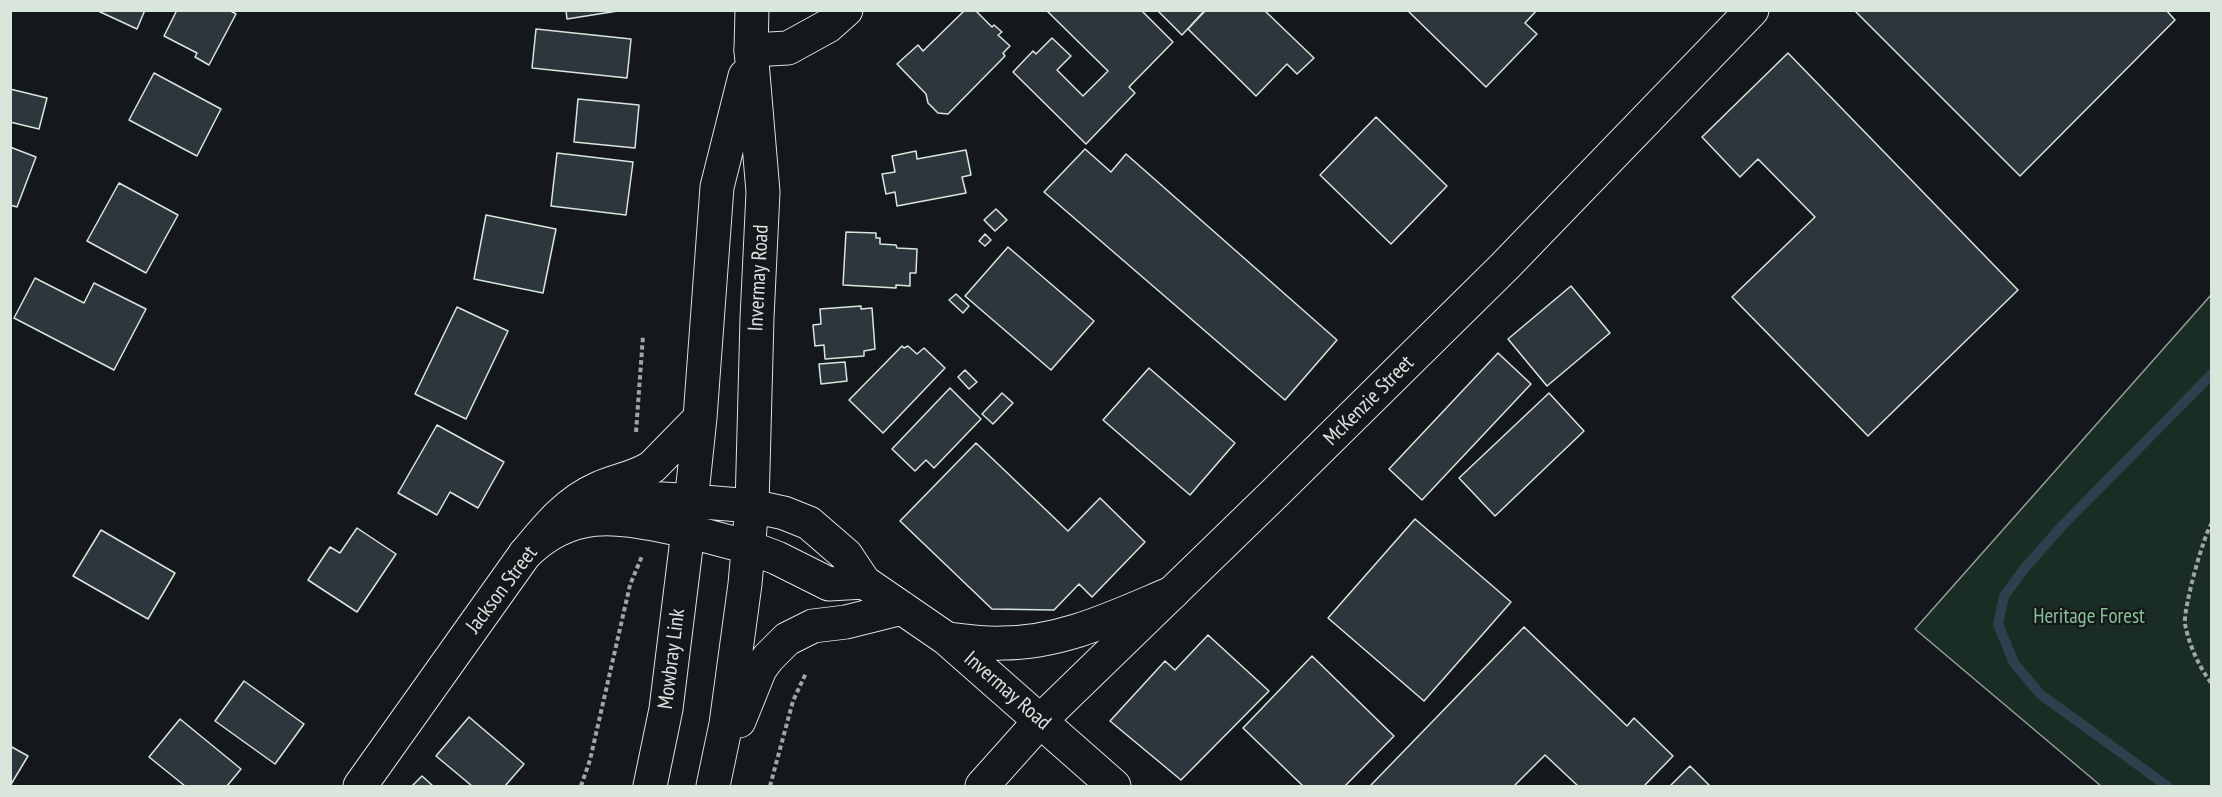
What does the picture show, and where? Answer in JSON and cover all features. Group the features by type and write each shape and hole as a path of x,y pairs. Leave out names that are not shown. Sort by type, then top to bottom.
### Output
{"main road":[{"name":"Invermay Road","path":"748,547 752,506 763,192 751,50 752,10"},
{"path":"751,50 788,48 828,26 846,10"},
{"name":"McKenzie Street","path":"982,786 1041,720 1505,266 1752,10"},
{"name":"Invermay Road","path":"751,50 717,187 700,418 689,516 752,506 784,513 809,523 846,555 864,582 947,639 1114,786"},
{"path":"534,543 573,502 599,488 636,476 651,467 700,418"},
{"name":"Jackson Street","path":"360,786 534,543 572,510 600,501 642,497 689,516 748,547"},
{"name":"Mowbray Link","path":"650,786 666,709 689,516"},
{"path":"714,786 726,724 748,547 777,558 829,584 864,582"},
{"path":"947,639 1002,643 1053,637 1086,630 1172,593"},
{"path":"714,786 753,683 777,648 797,633 813,626 846,622 902,608"}],"path":[{"path":"636,438 643,336"},
{"path":"2211,523 2197,564 2185,621 2201,669 2211,684"},
{"path":"581,786 590,760 630,585 645,551"},
{"path":"770,786 793,701 810,667"}],"green space":[{"name":"Heritage Forest","path":"2211,295 2211,786 2101,786 1915,629"}],"building":[{"path":"96,10 145,10 137,29"},
{"path":"177,10 229,10 236,14 209,65 195,57 197,53 164,36"},
{"path":"566,10 624,10 567,19"},
{"path":"965,10 975,10 992,27 994,25 1002,32 998,35 1010,46 1003,53 1005,56 948,114 938,113 928,103 926,94 897,64 918,45 923,51"},
{"path":"1046,10 1141,10 1173,42 1129,87 1135,93 1086,144 1013,72 1033,51 1036,54 1052,38 1071,56 1057,70 1083,96 1108,71"},
{"path":"1157,10 1205,10 1182,35"},
{"path":"1206,10 1264,10 1314,58 1297,74 1287,64 1256,96 1188,29"},
{"path":"1407,10 1537,10 1525,23 1537,34 1486,87"},
{"path":"1854,10 2166,10 2175,20 2020,176"},
{"path":"536,29 631,39 627,78 532,68"},
{"path":"1788,53 2018,290 1868,436 1732,297 1815,217 1758,159 1740,177 1702,137"},
{"path":"154,73 221,109 197,156 129,120"},
{"path":"10,89 47,98 39,129 10,122"},
{"path":"578,99 639,105 635,148 574,142"},
{"path":"1376,117 1447,186 1391,244 1320,175"},
{"path":"10,147 36,157 17,207 10,205"},
{"path":"1085,149 1111,172 1126,154 1337,340 1285,400 1044,192"},
{"path":"966,150 971,175 962,177 966,193 897,206 895,192 886,194 882,174 895,172 892,156 916,151 917,159"},
{"path":"557,153 633,162 626,215 551,206"},
{"path":"119,183 178,215 146,273 87,241"},
{"path":"996,209 1007,220 995,231 984,220"},
{"path":"486,215 556,229 543,293 474,279"},
{"path":"846,232 876,233 876,238 880,238 880,244 917,249 916,273 910,273 910,286 896,285 896,288 843,285"},
{"path":"985,234 991,240 985,246 979,241"},
{"path":"1008,247 1094,321 1051,370 965,296"},
{"path":"35,278 84,303 94,283 146,309 114,370 14,318"},
{"path":"1571,286 1610,333 1547,386 1508,339"},
{"path":"956,294 969,306 963,313 949,300"},
{"path":"861,306 861,309 872,308 875,349 864,351 864,356 825,359 824,345 815,346 813,325 821,324 820,309"},
{"path":"457,307 508,331 466,419 415,394"},
{"path":"902,346 904,348 908,346 917,354 924,348 945,368 883,433 849,400"},
{"path":"1498,353 1531,384 1422,500 1389,469"},
{"path":"845,362 847,381 821,384 819,364"},
{"path":"1149,368 1235,443 1190,495 1103,420"},
{"path":"965,370 977,382 969,389 958,377"},
{"path":"950,388 981,419 934,468 926,460 915,471 892,449"},
{"path":"1002,393 1013,403 993,424 982,414"},
{"path":"1549,393 1584,431 1495,516 1459,478"},
{"path":"437,425 504,462 478,508 450,492 437,515 398,493"},
{"path":"976,443 1068,531 1100,498 1145,542 1092,597 1079,584 1054,610 992,609 900,521"},
{"path":"1415,519 1511,602 1424,701 1328,618"},
{"path":"357,528 396,554 357,612 308,580 330,547 340,553"},
{"path":"101,530 175,573 148,619 73,576"},
{"path":"1524,627 1627,726 1634,718 1673,756 1644,786 1578,786 1545,755 1514,786 1370,786"},
{"path":"1208,635 1269,691 1181,780 1110,721 1165,661 1175,670"},
{"path":"1312,656 1394,736 1345,786 1303,786 1243,728"},
{"path":"244,681 304,724 275,764 215,721"},
{"path":"469,717 524,764 505,786 472,786 436,756"},
{"path":"180,719 241,769 227,786 185,786 149,757"},
{"path":"10,746 28,756 10,786"},
{"path":"1690,766 1710,786 1670,786"},
{"path":"422,776 433,786 412,786"}],"waterway":[{"path":"2167,786 2040,694 2014,663 1998,624 2004,596 2024,569 2061,527 2212,374"}]}
